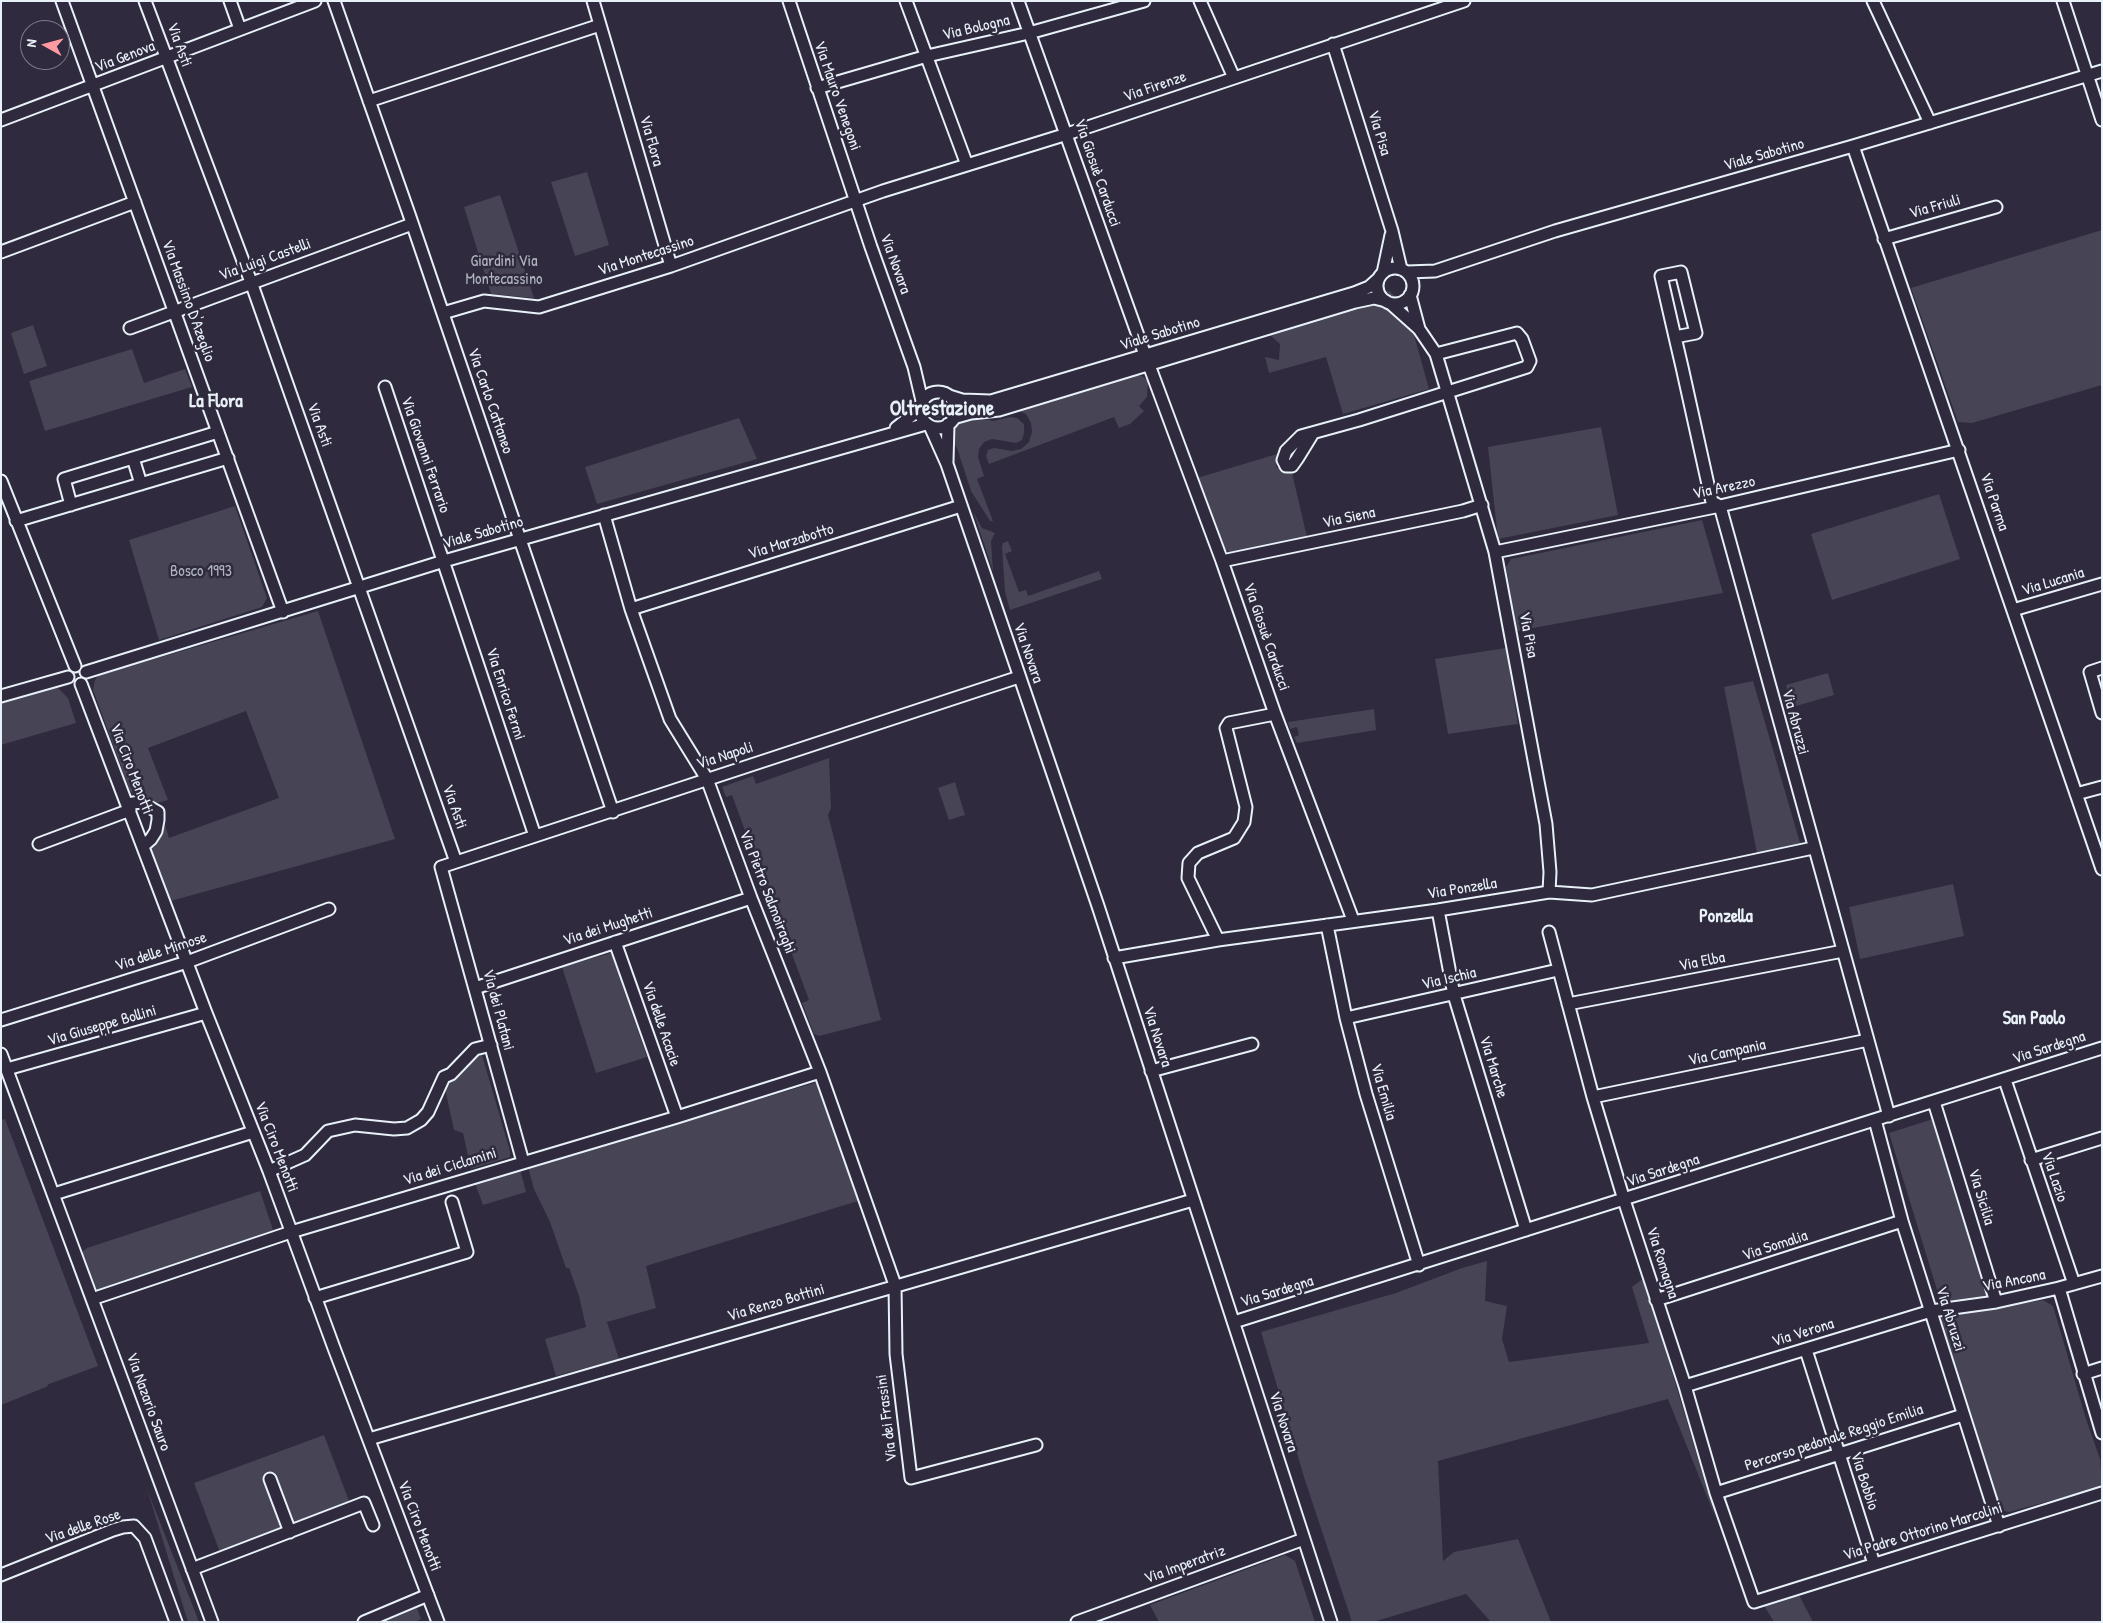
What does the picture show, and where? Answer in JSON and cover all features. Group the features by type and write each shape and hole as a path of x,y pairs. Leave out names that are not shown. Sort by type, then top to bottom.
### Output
{"street":[{"name":"Via Massimo D'Azeglio","path":"62,1 283,612"},
{"name":"Via Asti","path":"146,1 250,282 456,862"},
{"path":"230,1 240,29"},
{"name":"Via Genova","path":"1,120 315,1"},
{"name":"Via Carlo Cattaneo","path":"334,1 443,313 612,812"},
{"name":"Via Flora","path":"593,1 671,266"},
{"name":"Via Mauro Venegoni","path":"789,1 856,201"},
{"path":"906,1 967,165"},
{"name":"Via Giosuè Carducci","path":"1018,1 1147,360 1222,561 1275,714 1353,920"},
{"name":"Via Bologna","path":"817,88 927,56 1029,33 1144,1"},
{"path":"1200,1 1234,78"},
{"name":"Via Firenze","path":"856,201 1067,134 1464,1"},
{"path":"1873,1 1930,123"},
{"path":"2063,1 2102,120"},
{"path":"369,101 600,25"},
{"name":"Via Pisa","path":"1333,44 1404,271"},
{"name":"Viale Sabotino","path":"1404,271 1435,272 1555,232 1853,146 2102,71"},
{"name":"Via Parma","path":"1853,146 2102,868"},
{"name":"Via Montecassino","path":"443,313 484,301 540,307 671,266 856,201"},
{"name":"Via Novara","path":"856,201 914,367 921,405"},
{"path":"1,252 135,202"},
{"name":"Via Friuli","path":"1884,239 1996,207"},
{"name":"Via Luigi Castelli","path":"130,328 250,282 412,224"},
{"name":"Via Pisa","path":"1381,275 1392,231"},
{"path":"1389,269 1404,271 1411,277 1412,291 1403,302 1389,302 1381,297 1377,288 1381,275 1389,269"},
{"name":"Viale Sabotino","path":"1412,291 1435,272"},
{"name":"Via Abruzzi","path":"1675,337 1696,333 1681,272 1661,276 1712,502 1720,506 1813,848 1889,1116"},
{"name":"Viale Sabotino","path":"951,421 971,413 999,410 1354,293 1369,287 1381,275"},
{"name":"Via Pisa","path":"1412,291 1419,329"},
{"name":"Viale Sabotino","path":"944,394 962,400 991,401 1355,302 1374,298 1389,302"},
{"name":"Via Pisa","path":"1389,302 1419,329 1436,354 1495,552 1546,824 1550,872 1549,892"},
{"path":"1313,433 1527,367 1530,362 1522,339 1517,333 1436,354"},
{"name":"Via Novara","path":"914,367 930,385 944,394"},
{"name":"Via Giovanni Ferrario","path":"384,387 444,561"},
{"path":"930,394 944,394 954,402 955,413 951,421 939,428 928,425 920,414 921,405 930,394"},
{"name":"Viale Sabotino","path":"890,432 921,405"},
{"name":"Via Novara","path":"947,464 951,421"},
{"name":"Viale Sabotino","path":"86,672 444,561 890,432 928,425"},
{"name":"Via Novara","path":"928,425 947,464 1114,958 1331,1622"},
{"path":"72,505 64,479 218,432"},
{"name":"Via Arezzo","path":"1495,552 1720,506 1959,450"},
{"path":"133,458 141,484"},
{"path":"16,521 228,458"},
{"path":"1,481 5,505 16,521 75,666"},
{"name":"Via Siena","path":"1222,561 1463,512 1482,505"},
{"name":"Via Marzabotto","path":"631,609 961,506"},
{"name":"Via Pietro Salmoiraghi","path":"604,515 631,609 670,719 707,779 751,898 820,1072 895,1285"},
{"name":"Via Enrico Fermi","path":"444,561 535,836"},
{"name":"Via Lucania","path":"2013,610 2102,584"},
{"path":"75,666 83,667 87,678 81,684 73,684 68,676 70,670 75,666"},
{"path":"2102,668 2090,672 2102,713"},
{"path":"1,696 68,676"},
{"name":"Via Napoli","path":"441,867 1019,677"},
{"name":"Via Ciro Menotti","path":"81,684 206,1013 269,1171 438,1622"},
{"path":"1218,940 1188,878 1190,863 1198,853 1234,838 1244,822 1246,807 1226,728 1229,723 1275,714"},
{"path":"2076,794 2102,787"},
{"path":"39,844 140,802 158,812 156,831 144,846"},
{"name":"Via Ponzella","path":"1114,958 1218,940 1353,920 1438,910 1549,892 1592,895 1813,848"},
{"name":"Via dei Platani","path":"441,867 523,1162"},
{"name":"Via dei Mughetti","path":"475,988 751,898"},
{"name":"Via delle Mimose","path":"1,1020 187,962 330,909"},
{"name":"Via Marche","path":"1438,910 1454,995 1526,1230"},
{"name":"Via Emilia","path":"1327,925 1346,1018 1366,1094 1419,1265"},
{"name":"Via Romagna","path":"1548,932 1593,1097 1626,1205 1685,1386 1716,1493 1754,1602"},
{"name":"Via delle Acacie","path":"615,942 677,1117"},
{"name":"Via Elba","path":"1568,1004 1843,951"},
{"name":"Via Ischia","path":"1346,1018 1558,970"},
{"name":"Via Giuseppe Bollini","path":"7,1069 206,1013"},
{"name":"Via Campania","path":"1593,1097 1868,1040"},
{"path":"1151,1071 1252,1044"},
{"path":"269,1171 305,1155 328,1132 355,1125 394,1129 407,1128 421,1120 428,1112 444,1077 451,1074 475,1049 490,1045"},
{"name":"Via Sardegna","path":"1234,1322 1526,1230 1626,1205 1875,1120 2102,1048"},
{"name":"Via Nazario Sauro","path":"1,1054 212,1622"},
{"name":"Via dei Ciclamini","path":"92,1300 291,1232 677,1117 820,1072"},
{"name":"Via Lazio","path":"2005,1080 2074,1284"},
{"name":"Via Sicilia","path":"1934,1102 1996,1302"},
{"name":"Via Abruzzi","path":"1875,1120 1902,1221 1962,1415 1999,1526"},
{"path":"54,1194 253,1132"},
{"path":"2031,1160 2102,1138"},
{"name":"Via Renzo Bottini","path":"368,1439 1193,1200"},
{"name":"Via dei Ciclamini","path":"315,1298 467,1252 452,1202"},
{"name":"Via Somalia","path":"1656,1300 1902,1221"},
{"name":"Via Ancona","path":"1931,1311 1996,1302 2102,1276"},
{"name":"Via dei Frassini","path":"895,1285 896,1354 911,1478 1036,1445"},
{"path":"2058,1288 2102,1433"},
{"name":"Via Verona","path":"1685,1386 1931,1311"},
{"name":"Via Bobbio","path":"1806,1350 1874,1564"},
{"path":"2083,1374 2102,1368"},
{"name":"Percorso pedonale Reggio Emilia","path":"1716,1493 1962,1415"},
{"path":"270,1479 290,1532"},
{"name":"Via Padre Ottorino Marcolini","path":"1754,1602 2102,1493"},
{"path":"192,1569 364,1503 373,1525"},
{"name":"Via delle Rose","path":"1,1575 113,1530 134,1526 145,1538 176,1622"},
{"name":"Via Imperatriz","path":"1077,1622 1304,1539"},
{"path":"364,1622 428,1595"}],"green space":[{"path":"587,172 609,245 575,256 551,182"},
{"name":"Giardini Via Montecassino","path":"500,195 534,298 491,294 464,207"},
{"path":"2102,230 2102,385 1972,423 1958,422 1911,288"},
{"path":"1389,291 1406,306 1429,389 1343,414 1326,357 1269,373 1265,357 1279,360 1280,344 1271,336 1263,335 1261,329"},
{"path":"33,325 47,366 24,374 11,333"},
{"path":"132,349 144,383 185,369 192,387 45,431 29,381"},
{"path":"1134,375 1142,376 1148,381 1147,397 1139,406 1144,411 1130,424 1119,428 1114,417 989,464 986,456 988,450 994,448 1012,451 1021,449 1029,442 1032,432 1031,423 1026,414 1014,409"},
{"path":"934,402 940,402 945,407 943,416 934,418 929,413 929,407"},
{"path":"968,417 978,417 993,421 1011,417 1017,418 1024,424 1022,440 1016,443 992,439 984,442 979,449 978,457 984,476 977,479 993,521 990,521 971,491 957,448 951,438 959,423"},
{"path":"739,418 757,459 597,504 585,467"},
{"path":"1601,427 1618,515 1498,539 1488,447"},
{"path":"1277,454 1276,467 1292,473 1307,537 1233,554 1223,548 1197,478"},
{"path":"1939,494 1960,559 1832,600 1811,534"},
{"name":"Bosco 1993","path":"235,506 267,598 262,607 159,640 129,540"},
{"path":"973,511 982,528 995,533 991,541 993,571"},
{"path":"1702,520 1723,593 1517,631 1506,567 1511,559"},
{"path":"1008,541 1012,551 1005,554 1019,592 1026,590 1028,596 1099,571 1102,579 1010,610 1005,592 1002,547 1003,543"},
{"path":"318,611 395,839 167,902 148,852 152,847 160,819 163,818 169,838 279,798 246,711 148,748 168,800 157,803 159,808 151,807 130,791 93,690 95,680 98,676 117,670"},
{"path":"1506,648 1518,724 1448,734 1435,659"},
{"path":"1828,673 1834,695 1793,707 1786,685"},
{"path":"1753,681 1800,843 1757,853 1724,687"},
{"path":"56,686 68,698 76,723 1,745 1,702"},
{"path":"1374,709 1376,730 1297,743 1294,737 1299,735 1297,727 1290,729 1288,722"},
{"path":"829,758 831,808 828,815 881,1020 819,1036 814,1034 802,1003 809,1000 776,911 769,913 754,871 759,869 732,795 726,797 722,787 753,776 756,784"},
{"path":"955,782 965,815 949,820 938,788"},
{"path":"1953,884 1964,936 1860,959 1849,907"},
{"path":"611,953 647,1057 596,1073 562,967"},
{"path":"482,1055 510,1151 510,1157 471,1169 463,1133 454,1130 444,1084 451,1078 460,1075 475,1057"},
{"path":"818,1082 858,1201 646,1266 656,1308 607,1322 619,1359 556,1376 545,1339 586,1327 579,1296 569,1268 566,1268 550,1222 534,1189 528,1167"},
{"path":"5,1119 98,1366 49,1384 46,1387 1,1405 1,1120"},
{"path":"1933,1119 1988,1296 1941,1303 1889,1133"},
{"path":"520,1169 526,1192 483,1205 475,1183"},
{"path":"260,1191 273,1230 91,1294 78,1255 87,1248"},
{"path":"1487,1261 1485,1301 1507,1306 1502,1339 1509,1362 1649,1343 1632,1287 1644,1278 1716,1519 1668,1399 1438,1461 1443,1561 1454,1552 1518,1539 1551,1622 1491,1622 1466,1594 1373,1622 1352,1622 1304,1477 1261,1332 1396,1293 1462,1268"},
{"path":"2043,1300 2053,1306 2086,1419 2100,1459 2102,1485 2101,1487 2009,1512 2001,1510 1940,1321 1942,1317"},
{"path":"324,1435 349,1501 336,1506 340,1518 224,1563 194,1483"},
{"path":"147,1489 199,1622 188,1622"},
{"path":"1285,1555 1295,1561 1315,1622 1159,1622 1150,1605"},
{"path":"1798,1593 1813,1622 1774,1622 1763,1604"},
{"path":"417,1608 421,1619 414,1622 382,1622"}],"district":[{"name":"La Flora","path":"216,402"},
{"name":"Oltrestazione","path":"942,409"},
{"name":"Ponzella","path":"1726,917"},
{"name":"San Paolo","path":"2034,1019"}]}
